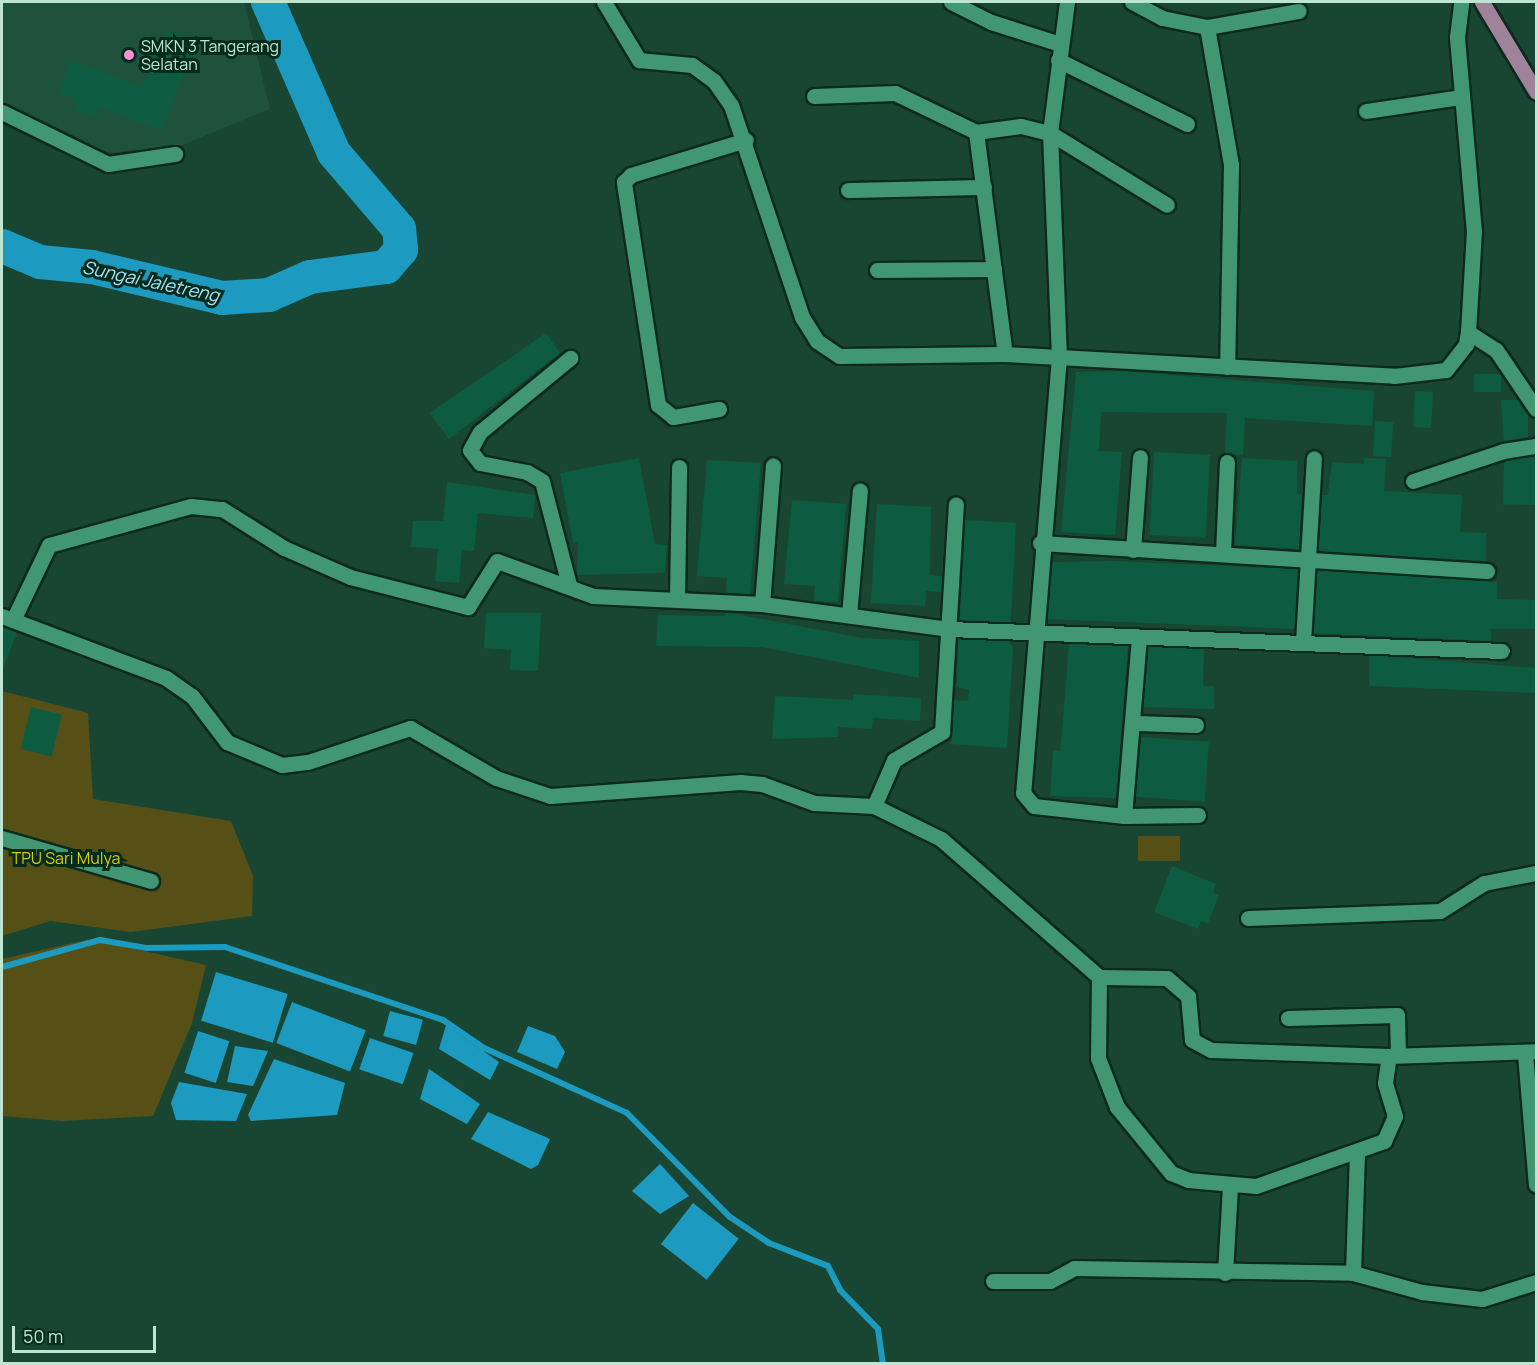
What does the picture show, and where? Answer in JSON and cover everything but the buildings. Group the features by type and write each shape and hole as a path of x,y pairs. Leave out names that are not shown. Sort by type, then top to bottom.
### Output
{"main road":[{"path":"1483,2 1536,92"}],"street":[{"path":"604,2 639,60 683,61 714,81 746,140 802,317 827,350 879,359 1005,354 1227,367 1433,375 1457,359 1468,332 1474,232 1461,97 1461,2"},
{"path":"951,2 1059,52 1187,124"},
{"path":"1067,2 1050,133 1059,357 1040,543 1025,801 1125,816 1198,815"},
{"path":"1132,2 1162,18 1207,27 1299,11"},
{"path":"1207,27 1231,165 1227,367"},
{"path":"814,96 895,93 976,132 1021,126 1050,133 1167,205"},
{"path":"1366,111 1461,97"},
{"path":"2,112 103,163 124,165 175,154"},
{"path":"976,132 1005,354"},
{"path":"719,409 673,417 658,405 624,182 631,175 746,140"},
{"path":"848,190 984,187"},
{"path":"877,270 994,269"},
{"path":"1468,332 1496,351 1536,409"},
{"path":"569,585 542,481 527,472 474,460 470,450 480,432 570,358"},
{"path":"1413,481 1503,451 1536,446"},
{"path":"1133,550 1140,457"},
{"path":"1303,642 1311,557 1314,458"},
{"path":"1223,553 1227,462"},
{"path":"762,604 773,465"},
{"path":"676,599 679,467"},
{"path":"849,615 860,490"},
{"path":"874,806 894,760 942,732 956,504"},
{"path":"1502,651 950,628 762,604 593,596 569,585 497,561 468,607 350,577 284,548 222,509 191,506 49,545 7,618 173,681 227,742 282,765 308,762 411,728 496,778 550,796 740,782 762,784 814,803 874,806 941,839 1099,977 1167,978 1188,996 1192,1040 1211,1050 1393,1056 1531,1053 1536,1185"},
{"path":"1040,543 1133,550 1311,557 1487,571"},
{"path":"1125,816 1136,723 1139,637"},
{"path":"1136,723 1196,725"},
{"path":"2,838 151,881"},
{"path":"1248,918 1440,911 1484,883 1536,873"},
{"path":"1099,977 1098,1058 1117,1107 1171,1173 1230,1186 1256,1186 1357,1153 1384,1141 1394,1127 1385,1074 1393,1056 1397,1015 1288,1018"},
{"path":"1353,1273 1357,1153"},
{"path":"1225,1273 1230,1186"},
{"path":"993,1281 1050,1281 1074,1268 1225,1273 1353,1273 1422,1292 1482,1299 1536,1282"}],"shaded area":[{"name":"SMKN 3 Tangerang Selatan","path":"2,2 244,2 270,109 180,146 105,153 2,109"}],"green space":[{"name":"TPU Sari Mulya","path":"2,691 88,713 93,799 231,821 253,876 252,916 131,932 50,921 2,936"},
{"path":"1138,836 1180,836 1180,861 1138,861"},
{"path":"91,939 206,965 192,1023 153,1116 62,1121 2,1116 2,959"}],"water":[{"path":"216,972 288,994 273,1043 201,1021"},
{"path":"292,1002 366,1030 350,1071 276,1043"},
{"path":"390,1011 423,1020 416,1045 383,1036"},
{"path":"446,1025 499,1062 490,1080 439,1049"},
{"path":"528,1026 555,1036 565,1052 557,1069 517,1052"},
{"path":"198,1031 229,1041 216,1083 184,1073"},
{"path":"370,1038 413,1053 403,1084 359,1069"},
{"path":"235,1046 268,1051 253,1086 227,1082"},
{"path":"274,1059 345,1083 337,1115 251,1121 248,1115"},
{"path":"429,1069 480,1104 467,1124 420,1099"},
{"path":"179,1082 247,1094 236,1121 176,1120 171,1103"},
{"path":"488,1112 550,1139 538,1165 531,1169 471,1139"},
{"path":"660,1164 689,1196 660,1214 632,1191"},
{"path":"693,1203 739,1239 707,1280 661,1244"}],"waterway":[{"name":"Sungai Jaletreng","path":"2,246 40,262 92,267 222,298 269,295 310,277 386,267 401,250 399,229 334,153 268,2"},
{"path":"2,967 100,940 147,948 225,947 443,1020 484,1048 627,1113 730,1217 769,1243 828,1266 840,1290 878,1329 883,1364"}],"place":[{"name":"SMKN 3 Tangerang Selatan","path":"129,55"}]}
